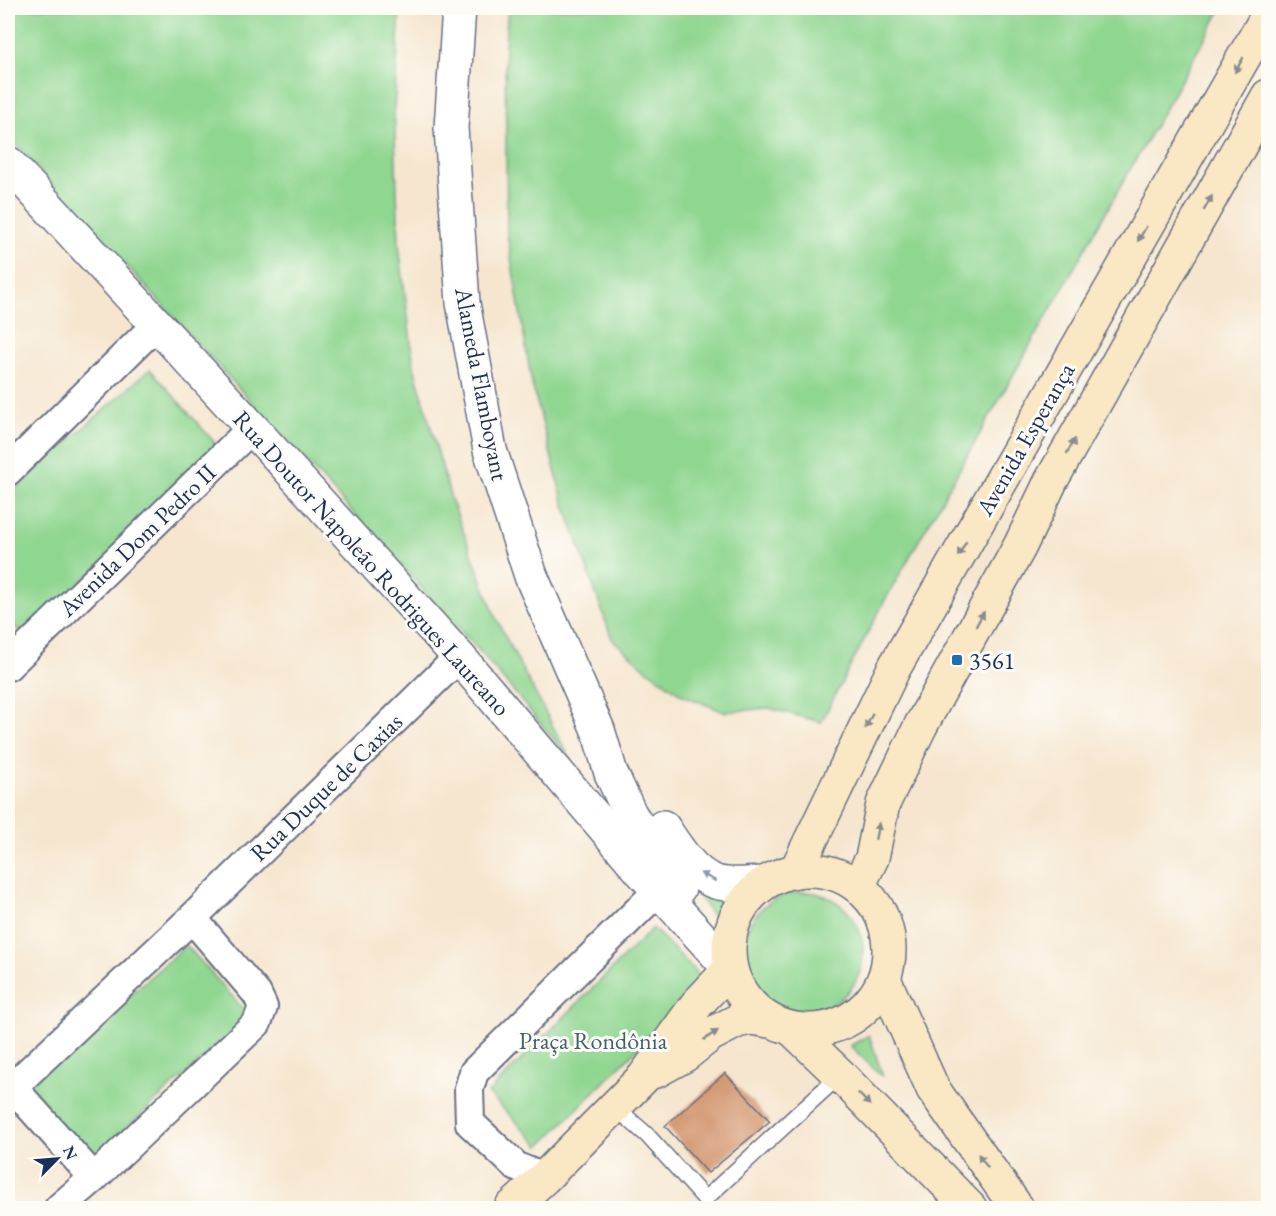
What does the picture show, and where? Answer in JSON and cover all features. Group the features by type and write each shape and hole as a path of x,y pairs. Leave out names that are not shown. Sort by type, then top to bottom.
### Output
{"main road":[{"name":"Avenida Esperança","path":"796,870 894,668 1269,15"},
{"name":"Avenida Esperança","path":"858,886 872,858 884,804 920,727 1020,546 1051,481 1269,96"},
{"path":"644,1077 685,1055 710,1035 737,1021 751,1018 780,1025 830,1029 863,1011 884,979 889,945 880,913 858,886 829,872 796,870 764,883 745,901 732,925 729,961 738,989 752,1007 780,1025 840,1075 966,1207"},
{"path":"511,1209 644,1077 729,961"},
{"path":"884,979 933,1089 1017,1209"}],"street":[{"name":"Alameda Flamboyant","path":"459,8 451,128 462,292 490,450 531,576 603,742 611,773 630,814 729,961"},
{"name":"Rua Doutor Napoleão Rodrigues Laureano","path":"8,163 459,657 658,891 729,961"},
{"path":"8,471 156,325"},
{"name":"Avenida Dom Pedro II","path":"12,650 252,428"},
{"name":"Rua Duque de Caxias","path":"94,1178 23,1099 18,1090 20,1080 192,918 459,657"},
{"name":"Alameda Flamboyant","path":"603,742 681,853 703,877 724,885 764,883"},
{"path":"544,1178 517,1167 470,1124 469,1089 474,1072 658,891"},
{"path":"59,1209 257,1023 263,1007 257,994 192,918"}],"lane":[{"path":"615,1107 647,1135 705,1199 840,1075"}],"green space":[{"path":"8,8 400,8 394,109 399,245 414,367 451,499 496,618 571,760 483,655 8,136"},
{"path":"508,8 1222,8 884,602 821,722 769,708 724,712 681,694 645,668 612,639 563,500 532,384 507,234 505,44"},
{"path":"150,369 215,443 212,458 24,637 8,618 8,495"},
{"path":"693,888 728,897 719,925"},
{"path":"803,892 826,897 845,910 858,929 863,952 858,975 845,994 826,1007 803,1012 780,1007 761,994 748,975 743,952 748,929 761,910 780,897"},
{"name":"Praça Rondônia","path":"653,928 695,971 699,987 540,1146 488,1093"},
{"path":"186,945 250,1016 86,1164 21,1092"},
{"path":"869,1035 883,1077 850,1046"}],"building":[{"path":"725,1073 770,1121 708,1173 665,1126"}],"place":[{"name":"3561","path":"957,660"}]}
